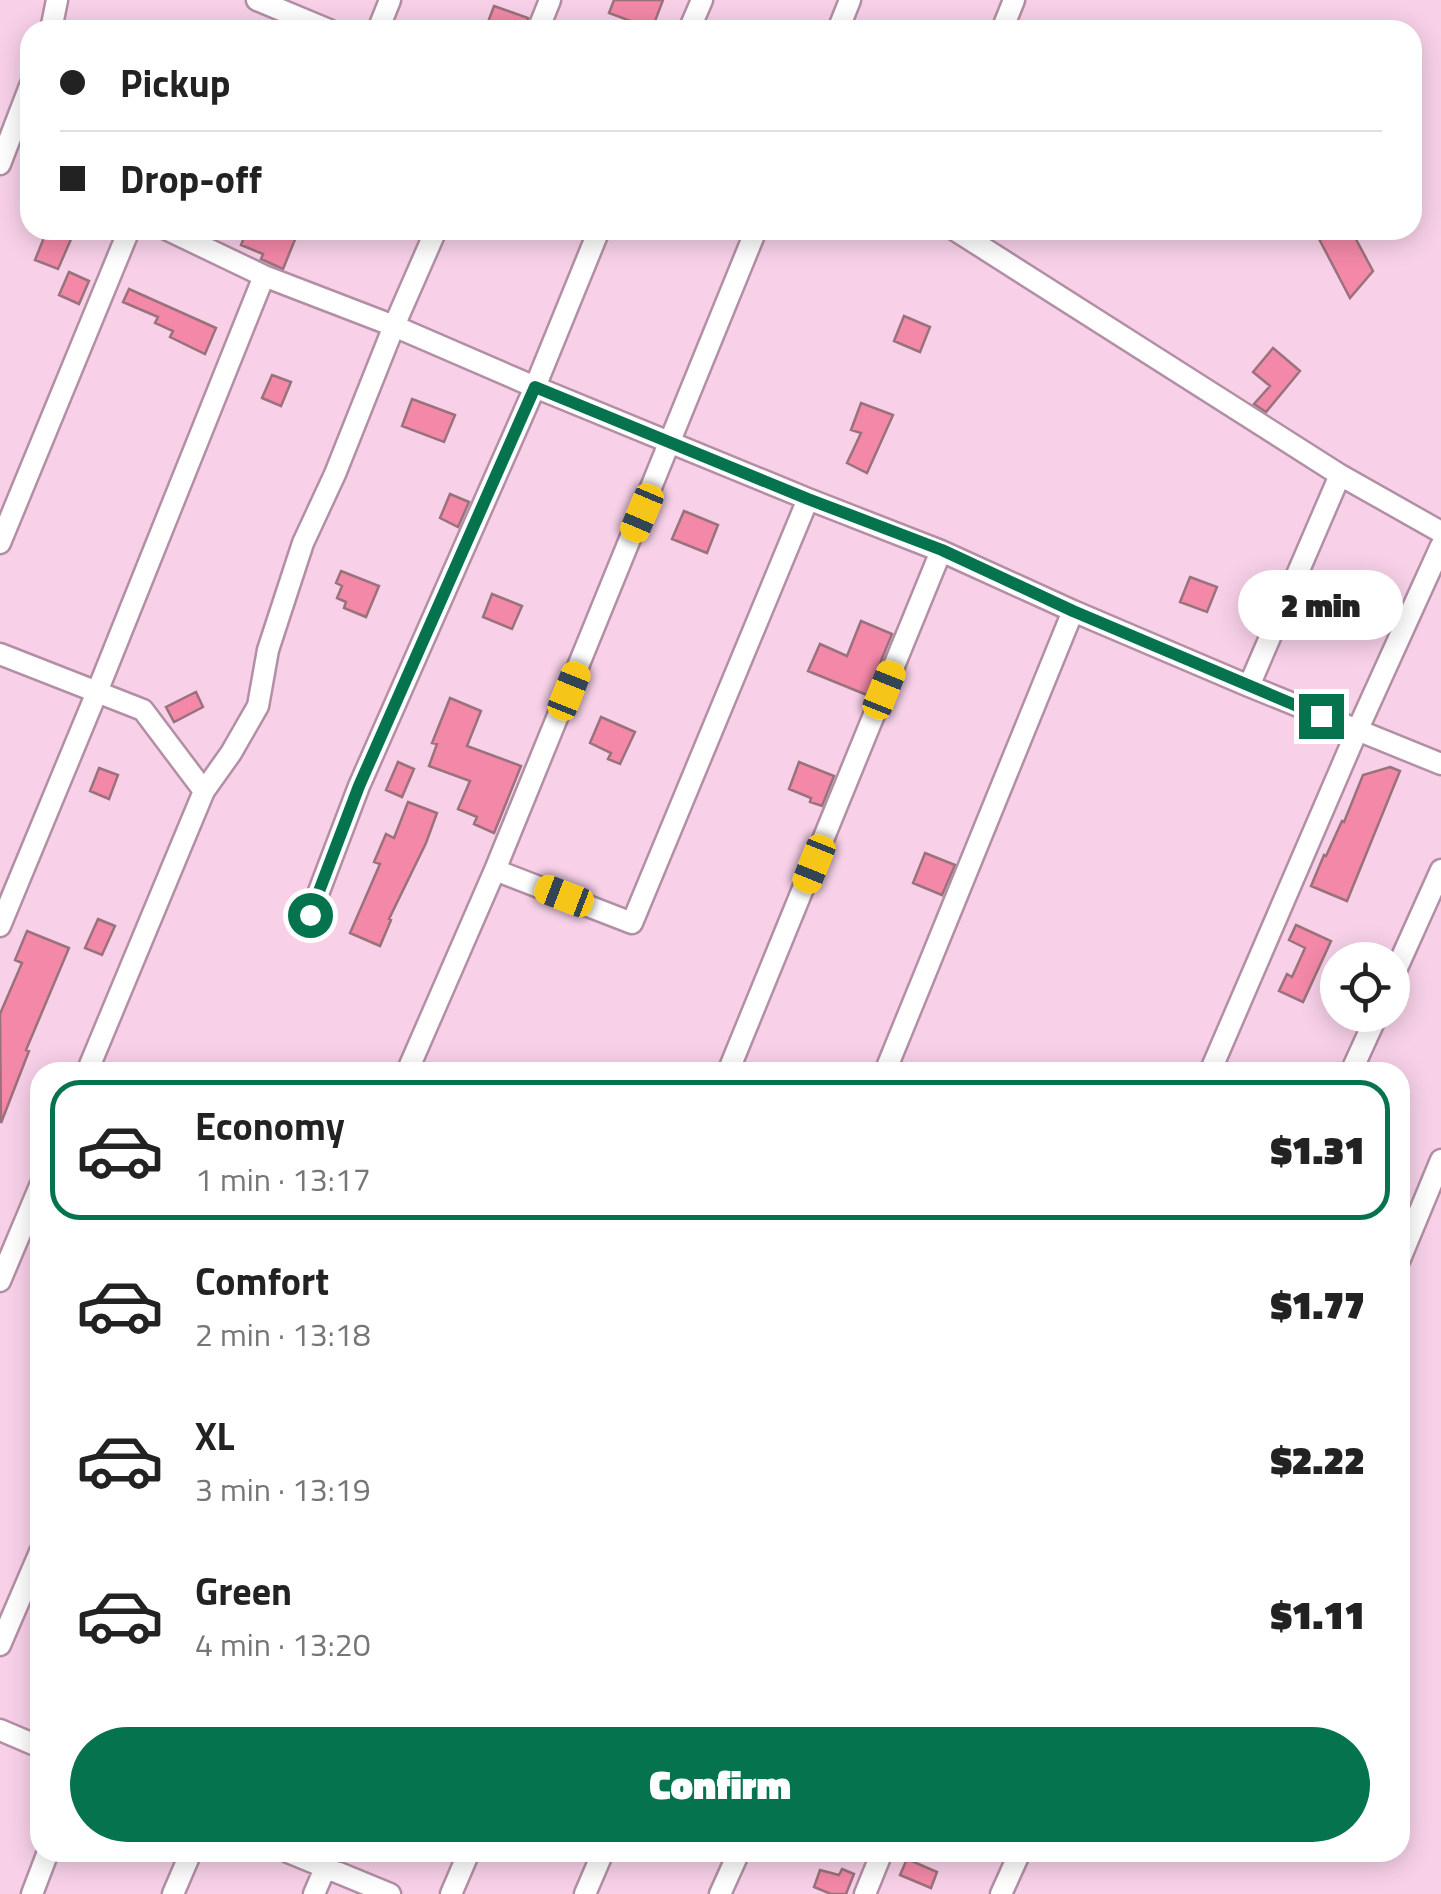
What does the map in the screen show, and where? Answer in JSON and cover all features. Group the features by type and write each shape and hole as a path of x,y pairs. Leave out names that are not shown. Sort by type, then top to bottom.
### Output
{"street":[{"path":"257,0 305,20"},
{"path":"0,164 20,112"},
{"path":"0,544 125,240"},
{"path":"189,240 264,276 942,550 1073,611 1441,764"},
{"path":"91,1062 204,791 232,753 258,706 268,650 304,542 432,240"},
{"path":"310,915 359,786 535,387 595,240"},
{"path":"410,1062 495,870 752,240"},
{"path":"971,240 1340,474 1441,532"},
{"path":"0,926 264,276"},
{"path":"1249,686 1340,474"},
{"path":"495,870 632,923 808,499"},
{"path":"1214,1062 1441,546"},
{"path":"732,1062 942,550"},
{"path":"889,1062 1073,611"},
{"path":"0,654 143,710 204,791"},
{"path":"1409,942 1441,870"},
{"path":"1356,1062 1369,1032"},
{"path":"1410,1234 1441,1160"},
{"path":"0,1281 30,1210"},
{"path":"0,1645 30,1575"},
{"path":"0,1730 30,1743"},
{"path":"32,1894 44,1862"},
{"path":"173,1894 187,1862"},
{"path":"314,1894 328,1862"},
{"path":"333,1862 390,1894"},
{"path":"451,1894 464,1862"},
{"path":"585,1894 599,1862"},
{"path":"720,1894 734,1862"},
{"path":"864,1894 878,1862"},
{"path":"1001,1894 1015,1862"}],"building":[{"path":"614,0 663,0 655,20 628,20 609,13"},
{"path":"494,6 528,18 527,20 489,20"},
{"path":"43,240 71,240 58,269 35,260"},
{"path":"243,240 295,240 283,269 261,259 263,254 241,245"},
{"path":"1320,240 1356,240 1373,271 1350,298"},
{"path":"69,272 89,281 79,304 59,295"},
{"path":"129,289 216,328 205,354 170,337 173,331 155,323 158,317 123,302"},
{"path":"904,316 930,327 920,352 894,341"},
{"path":"1273,348 1300,371 1266,412 1254,404 1270,386 1253,372"},
{"path":"272,375 291,382 281,406 262,398"},
{"path":"412,399 455,415 444,442 402,426"},
{"path":"861,403 893,415 867,473 847,463 861,433 851,430"},
{"path":"450,494 469,502 458,527 440,518"},
{"path":"684,511 718,525 707,553 672,539"},
{"path":"341,571 379,586 366,617 344,608 346,602 337,598 342,586 336,583"},
{"path":"1190,577 1217,587 1207,612 1180,602"},
{"path":"492,594 522,606 512,629 483,617"},
{"path":"861,621 892,634 867,695 808,671 820,644 847,656"},
{"path":"196,692 203,707 174,722 166,707"},
{"path":"450,698 481,711 467,746 521,766 494,833 474,824 477,817 458,809 470,781 429,766 437,744 432,743"},
{"path":"601,717 635,732 620,764 608,759 611,753 590,743"},
{"path":"398,762 414,769 402,797 386,790"},
{"path":"799,762 834,776 822,806 789,789"},
{"path":"1390,767 1400,771 1347,901 1311,886 1363,775"},
{"path":"99,768 118,775 109,799 90,791"},
{"path":"408,802 437,813 380,946 350,933 380,864 374,862 386,834 394,838"},
{"path":"925,853 955,865 942,895 913,883"},
{"path":"98,919 115,926 102,955 85,948"},
{"path":"1296,925 1331,941 1320,942 1320,965 1303,1002 1279,991 1287,974 1292,977 1305,948 1289,940"},
{"path":"27,931 69,948 26,1050 29,1051 1,1123 0,1014 22,963 15,960"},
{"path":"906,1862 937,1872 931,1888 900,1875"},
{"path":"842,1869 854,1874 846,1894 831,1894 814,1887 820,1870 839,1875"}],"route":[{"path":"310,915 359,786 535,387 942,550 1073,611 1321,716"}]}
